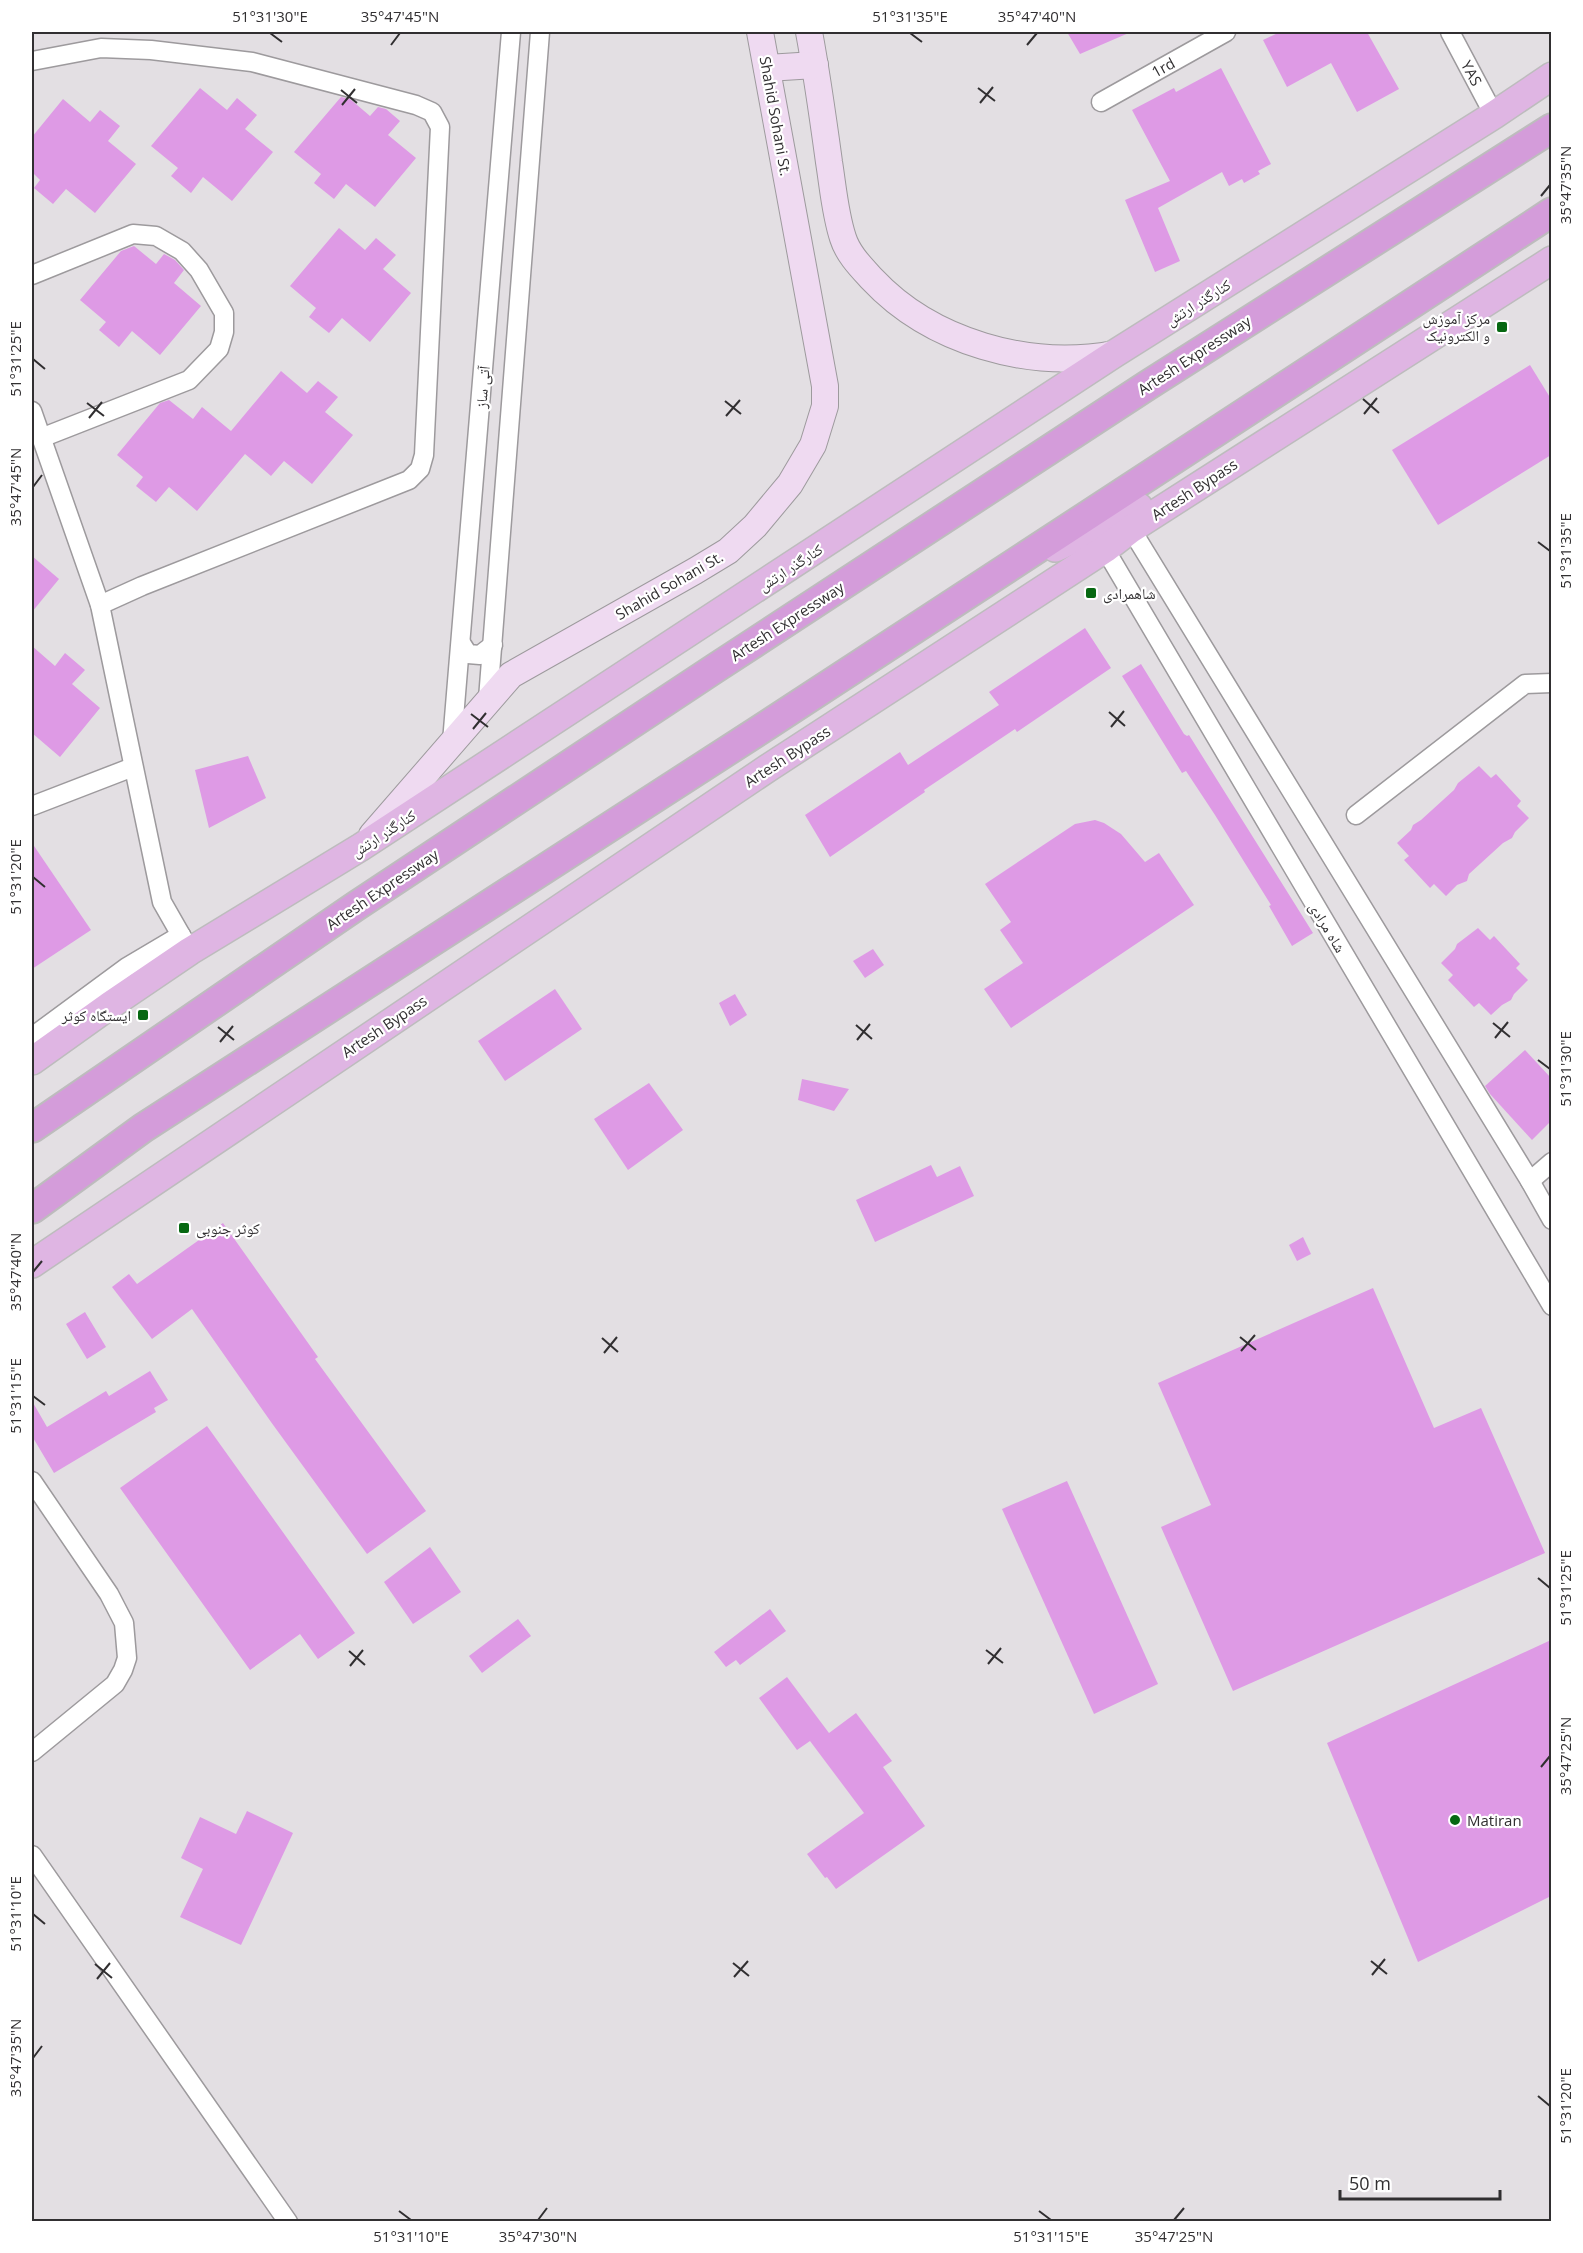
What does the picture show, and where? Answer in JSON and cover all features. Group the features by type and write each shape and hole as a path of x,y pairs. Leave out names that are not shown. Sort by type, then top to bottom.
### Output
{"highway":[{"name":"Artesh Expressway","path":"38,1121 356,906 714,669 1148,385 1551,128"},
{"path":"32,1209 143,1128 1551,212"}],"main road":[{"name":"Shahid Sohani St.","path":"362,847 511,675 662,591 728,551 779,499 813,445 825,406 825,386 760,32"},
{"path":"809,32 836,210 843,240 857,263 894,300 941,331 1008,352 1063,359 1088,359 1114,354"},
{"path":"768,68 815,65"},
{"name":"کنارگذر ارتش","path":"32,1061 109,1006 185,943 362,847 1114,354 1494,115 1551,76"},
{"name":"Artesh Bypass","path":"32,1264 768,768 1105,549 1131,529 1551,260"},
{"path":"987,581 1243,457"}],"street":[{"name":"آتی ساز","path":"452,742 511,32"},
{"name":"آتی ساز","path":"488,699 540,32"},
{"name":"1rd","path":"1101,102 1226,32"},
{"name":"YAS","path":"1450,32 1494,115"},
{"path":"32,61 100,48 151,50 252,62 416,105 432,112 440,127 424,455 420,469 409,480 142,586 100,605"},
{"path":"32,275 133,234 156,236 182,251 199,270 224,313 224,332 219,349 189,380 41,438"},
{"path":"32,411 100,605 162,902 185,943 127,967 32,1037"},
{"path":"1131,529 1530,1180 1551,1220"},
{"name":"شاه مرادی","path":"1105,549 1551,1306"},
{"path":"461,643 468,654 480,655 493,645"},
{"path":"1356,815 1526,684 1551,683"},
{"path":"32,807 133,767"},
{"path":"1530,1180 1551,1162"},
{"path":"32,1481 114,1604 124,1623 127,1658 115,1684 32,1752"},
{"path":"32,1855 288,2222"}],"building":[{"path":"1067,32 1131,32 1080,54"},
{"path":"1280,32 1367,32 1399,89 1357,112 1331,63 1287,87 1263,40"},
{"path":"1221,68 1271,164 1258,171 1260,174 1244,183 1242,179 1229,186 1222,172 1158,208 1180,261 1155,272 1125,200 1170,181 1132,110 1174,88 1176,92"},
{"path":"200,88 227,110 237,98 257,115 245,129 273,152 232,201 203,177 191,193 171,176 178,168 151,146"},
{"path":"341,97 350,99 370,116 378,107 386,109 400,121 388,135 416,158 375,207 346,184 334,199 314,183 321,174 294,152"},
{"path":"63,99 90,122 100,110 120,126 108,141 136,164 95,213 66,189 53,204 34,188 40,180 32,172 32,137"},
{"path":"339,228 365,250 376,238 396,255 383,269 411,293 370,342 342,318 329,333 309,317 316,308 290,286"},
{"path":"134,246 156,264 164,254 175,260 184,270 174,283 201,306 160,355 132,331 119,347 99,330 106,322 80,300 121,251"},
{"path":"1530,365 1551,399 1551,455 1438,525 1392,450"},
{"path":"281,371 307,393 318,381 338,397 325,412 353,435 312,484 284,461 271,476 245,454 197,511 169,487 156,502 136,486 143,477 117,455 160,403 169,400 193,419 202,407 231,431"},
{"path":"32,556 59,579 32,612"},
{"path":"1085,628 1111,668 1017,732 1015,729 924,790 925,792 830,857 805,815 900,752 908,765 999,705 989,692"},
{"path":"32,646 55,666 65,653 85,670 72,684 100,708 60,757 32,733"},
{"path":"1141,664 1184,734 1189,735 1313,933 1292,946 1269,906 1271,905 1215,815 1186,771 1182,773 1122,676"},
{"path":"248,756 266,798 209,828 195,770"},
{"path":"1479,766 1491,778 1496,774 1521,801 1517,806 1529,818 1512,838 1503,843 1469,874 1467,881 1457,885 1446,896 1434,884 1430,888 1404,860 1409,856 1397,843 1411,830 1413,825"},
{"path":"1095,820 1121,834 1145,862 1159,853 1194,905 1011,1028 984,989 1023,963 1000,930 1011,922 985,884 1075,824"},
{"path":"32,843 91,930 32,969"},
{"path":"1478,928 1490,940 1494,936 1520,964 1516,968 1528,980 1511,1000 1491,1015 1479,1003 1474,1007 1448,980 1453,975 1441,963 1457,944"},
{"path":"873,949 884,965 865,978 853,961"},
{"path":"555,989 582,1029 505,1081 478,1041"},
{"path":"735,994 747,1015 730,1026 719,1003"},
{"path":"1525,1050 1551,1078 1551,1121 1532,1140 1485,1086"},
{"path":"802,1079 849,1089 834,1111 798,1100"},
{"path":"649,1083 683,1130 628,1170 594,1119"},
{"path":"931,1165 937,1177 960,1166 974,1196 875,1242 856,1200"},
{"path":"223,1223 318,1357 315,1359 426,1511 367,1554 192,1309 152,1339 112,1287 129,1274 137,1284"},
{"path":"1303,1237 1311,1254 1297,1261 1289,1245"},
{"path":"1373,1288 1434,1428 1481,1408 1545,1553 1233,1691 1161,1527 1211,1505 1158,1383"},
{"path":"85,1312 106,1347 87,1359 66,1324"},
{"path":"150,1371 168,1400 154,1408 156,1412 54,1473 32,1436 32,1401 47,1427 106,1391 109,1396"},
{"path":"207,1426 355,1633 318,1659 300,1634 250,1670 120,1488"},
{"path":"1067,1481 1158,1684 1094,1714 1002,1509"},
{"path":"430,1547 461,1592 413,1624 384,1582"},
{"path":"770,1609 786,1631 740,1665 736,1660 726,1667 714,1652"},
{"path":"518,1619 531,1636 482,1673 469,1656"},
{"name":"Matiran","path":"1551,1640 1551,1896 1418,1962 1327,1743"},
{"path":"787,1677 829,1733 856,1713 892,1761 883,1767 925,1826 836,1889 807,1854 864,1813 810,1741 797,1750 759,1698"},
{"path":"247,1811 293,1833 241,1945 180,1917 203,1869 181,1858 200,1817 236,1834"}],"place":[{"name":"مرکز آموزش و الکترونیک","path":"1502,327"},
{"name":"شاهمرادی","path":"1091,593"},
{"name":"ایستگاه کوثر","path":"143,1015"},
{"name":"کوثر جنوبی","path":"184,1228"},
{"name":"Matiran","path":"1455,1820"}]}
